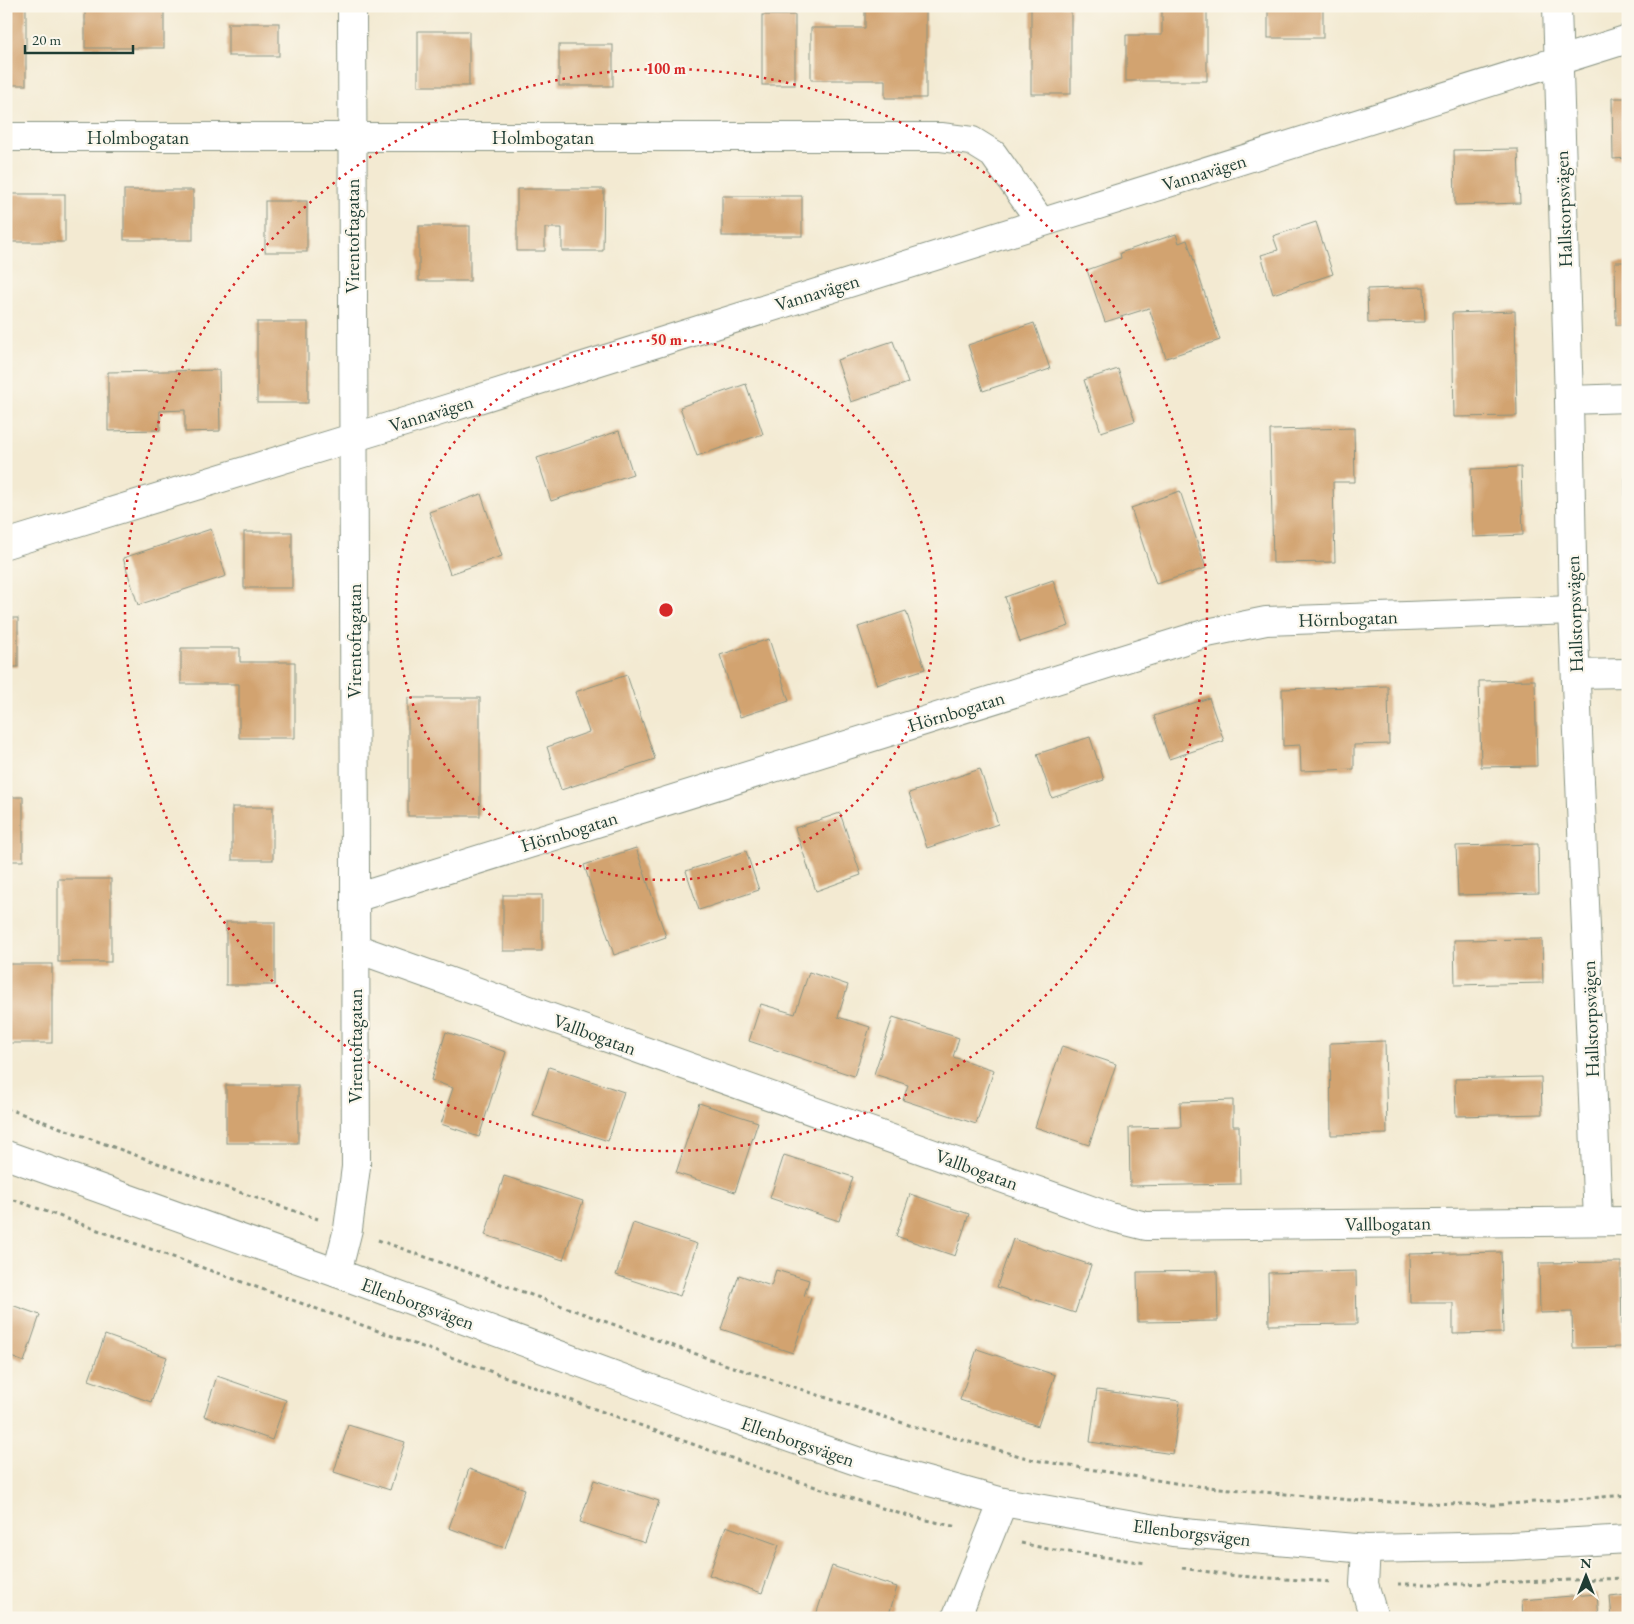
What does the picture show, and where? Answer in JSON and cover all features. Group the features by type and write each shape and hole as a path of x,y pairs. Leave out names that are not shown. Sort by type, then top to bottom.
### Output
{"street":[{"name":"Virentoftagatan","path":"337,1273 348,1229 356,1167 352,6"},
{"name":"Hallstorpsvägen","path":"1557,6 1569,400 1573,610 1598,1221"},
{"name":"Vannavägen","path":"6,544 1628,40"},
{"name":"Holmbogatan","path":"6,136 942,137 972,140 993,154 1041,222"},
{"path":"1569,400 1628,398"},
{"name":"Hörnbogatan","path":"354,898 1207,633 1266,621 1573,610"},
{"path":"1576,674 1628,673"},
{"name":"Vallbogatan","path":"355,948 1054,1197 1146,1226 1628,1221"},
{"name":"Ellenborgsvägen","path":"6,1155 337,1273 695,1405 868,1465 1004,1502 1173,1532 1366,1549 1511,1546 1628,1538"},
{"path":"956,1618 1004,1502"},
{"path":"1366,1549 1364,1584 1374,1618"}],"path":[{"path":"6,1108 724,1364 909,1425 1034,1460 1187,1485 1361,1501 1495,1505 1628,1495"}],"building":[{"path":"6,6 26,6 26,85 6,85"},
{"path":"85,6 164,6 164,48 85,48"},
{"path":"865,6 926,6 926,98 885,98 885,80 811,80 811,28 865,28"},
{"path":"1031,6 1071,6 1071,94 1031,94"},
{"path":"1162,6 1207,6 1207,81 1126,81 1126,35 1162,35"},
{"path":"1268,6 1323,6 1323,38 1268,38"},
{"path":"762,15 795,15 795,85 762,85"},
{"path":"228,23 279,23 279,56 228,56"},
{"path":"418,31 469,31 469,86 418,86"},
{"path":"559,45 613,45 613,86 559,86"},
{"path":"1612,98 1628,98 1628,158 1613,159"},
{"path":"1518,149 1520,203 1455,205 1454,150"},
{"path":"517,189 604,189 603,251 562,251 562,228 545,228 545,251 517,251"},
{"path":"124,190 193,190 193,240 124,240"},
{"path":"6,194 65,194 65,242 6,242"},
{"path":"722,196 802,196 802,236 722,236"},
{"path":"265,201 307,201 307,252 265,252"},
{"path":"1316,222 1333,274 1273,294 1261,255 1278,250 1273,236"},
{"path":"419,226 470,226 470,281 419,281"},
{"path":"1176,234 1179,243 1187,240 1220,340 1166,358 1149,308 1105,322 1087,270 1121,258 1120,253"},
{"path":"1615,262 1628,262 1628,325 1616,325"},
{"path":"1424,287 1425,322 1368,323 1367,289"},
{"path":"1515,311 1517,416 1454,417 1452,313"},
{"path":"257,322 308,322 308,403 257,403"},
{"path":"1034,323 1050,369 983,391 968,345"},
{"path":"893,341 908,383 851,402 837,360"},
{"path":"1118,369 1135,421 1101,432 1084,380"},
{"path":"219,370 220,431 185,432 185,410 160,411 160,430 108,431 108,372"},
{"path":"746,384 763,434 697,456 680,407"},
{"path":"1354,428 1355,482 1333,482 1335,562 1273,563 1270,430"},
{"path":"619,431 633,474 551,501 537,458"},
{"path":"1521,467 1523,535 1473,537 1471,469"},
{"path":"1625,478 1628,478 1628,550 1626,550"},
{"path":"1180,491 1206,568 1156,584 1131,508"},
{"path":"481,494 502,556 450,574 429,512"},
{"path":"211,529 226,576 138,605 123,558"},
{"path":"244,532 292,532 292,588 244,588"},
{"path":"1053,580 1069,626 1020,642 1005,597"},
{"path":"906,611 925,669 877,685 858,627"},
{"path":"6,618 18,618 18,667 6,667"},
{"path":"769,639 789,701 740,717 720,655"},
{"path":"181,648 240,648 240,662 295,662 295,738 239,738 239,684 181,684"},
{"path":"627,675 655,759 561,790 547,747 589,732 575,692"},
{"path":"1535,680 1537,766 1481,767 1479,681"},
{"path":"1388,686 1389,744 1354,745 1354,769 1301,771 1300,745 1283,746 1282,689"},
{"path":"408,698 480,698 480,816 408,816"},
{"path":"1209,698 1224,741 1169,759 1154,716"},
{"path":"1090,737 1104,780 1052,798 1037,754"},
{"path":"980,769 998,824 927,848 909,793"},
{"path":"6,797 23,797 23,861 6,861"},
{"path":"232,807 273,807 273,860 232,860"},
{"path":"840,813 861,875 816,891 795,828"},
{"path":"1538,844 1539,893 1458,895 1456,846"},
{"path":"636,848 666,937 614,955 584,865"},
{"path":"746,851 759,890 699,910 686,871"},
{"path":"58,879 111,879 111,962 58,962"},
{"path":"503,895 542,895 542,951 503,951"},
{"path":"226,922 275,922 275,985 226,985"},
{"path":"1542,939 1543,983 1455,985 1454,940"},
{"path":"6,964 52,964 52,1043 6,1043"},
{"path":"809,972 848,985 838,1017 870,1027 854,1076 749,1041 761,1004 795,1014"},
{"path":"893,1017 959,1038 953,1057 994,1070 976,1124 903,1100 908,1085 874,1074"},
{"path":"446,1032 506,1052 479,1137 441,1124 453,1088 431,1080"},
{"path":"1385,1041 1387,1134 1331,1135 1330,1043"},
{"path":"1062,1046 1116,1064 1089,1145 1035,1127"},
{"path":"549,1067 624,1092 608,1141 533,1116"},
{"path":"1541,1077 1542,1114 1456,1116 1455,1079"},
{"path":"226,1085 298,1085 298,1143 226,1143"},
{"path":"1233,1100 1233,1126 1239,1126 1240,1184 1130,1186 1129,1128 1181,1127 1180,1102"},
{"path":"699,1103 758,1122 735,1192 676,1173"},
{"path":"784,1155 853,1177 839,1221 770,1198"},
{"path":"504,1176 583,1201 563,1260 485,1235"},
{"path":"910,1194 969,1214 955,1256 896,1236"},
{"path":"633,1223 697,1244 680,1296 616,1275"},
{"path":"1013,1239 1091,1265 1075,1313 997,1287"},
{"path":"1501,1252 1503,1333 1453,1334 1453,1303 1410,1303 1409,1254"},
{"path":"1621,1262 1622,1347 1573,1348 1572,1312 1540,1313 1539,1263"},
{"path":"776,1270 809,1280 804,1296 811,1298 793,1353 721,1329 739,1275 771,1286"},
{"path":"1217,1271 1218,1321 1138,1322 1137,1272"},
{"path":"1356,1271 1357,1324 1269,1325 1268,1273"},
{"path":"6,1303 40,1315 24,1362 6,1355"},
{"path":"105,1335 167,1357 151,1402 89,1380"},
{"path":"977,1349 1055,1375 1038,1426 960,1400"},
{"path":"217,1376 286,1400 272,1440 204,1416"},
{"path":"1097,1390 1180,1401 1173,1454 1090,1442"},
{"path":"348,1425 405,1442 390,1490 334,1472"},
{"path":"469,1469 525,1489 505,1548 449,1528"},
{"path":"594,1480 659,1501 645,1543 580,1522"},
{"path":"726,1526 779,1545 762,1593 709,1575"},
{"path":"832,1566 897,1587 888,1618 825,1618 816,1615"},
{"path":"1597,1594 1599,1618 1523,1618 1522,1600"},
{"path":"1628,1595 1628,1618 1612,1618 1610,1597"}]}
